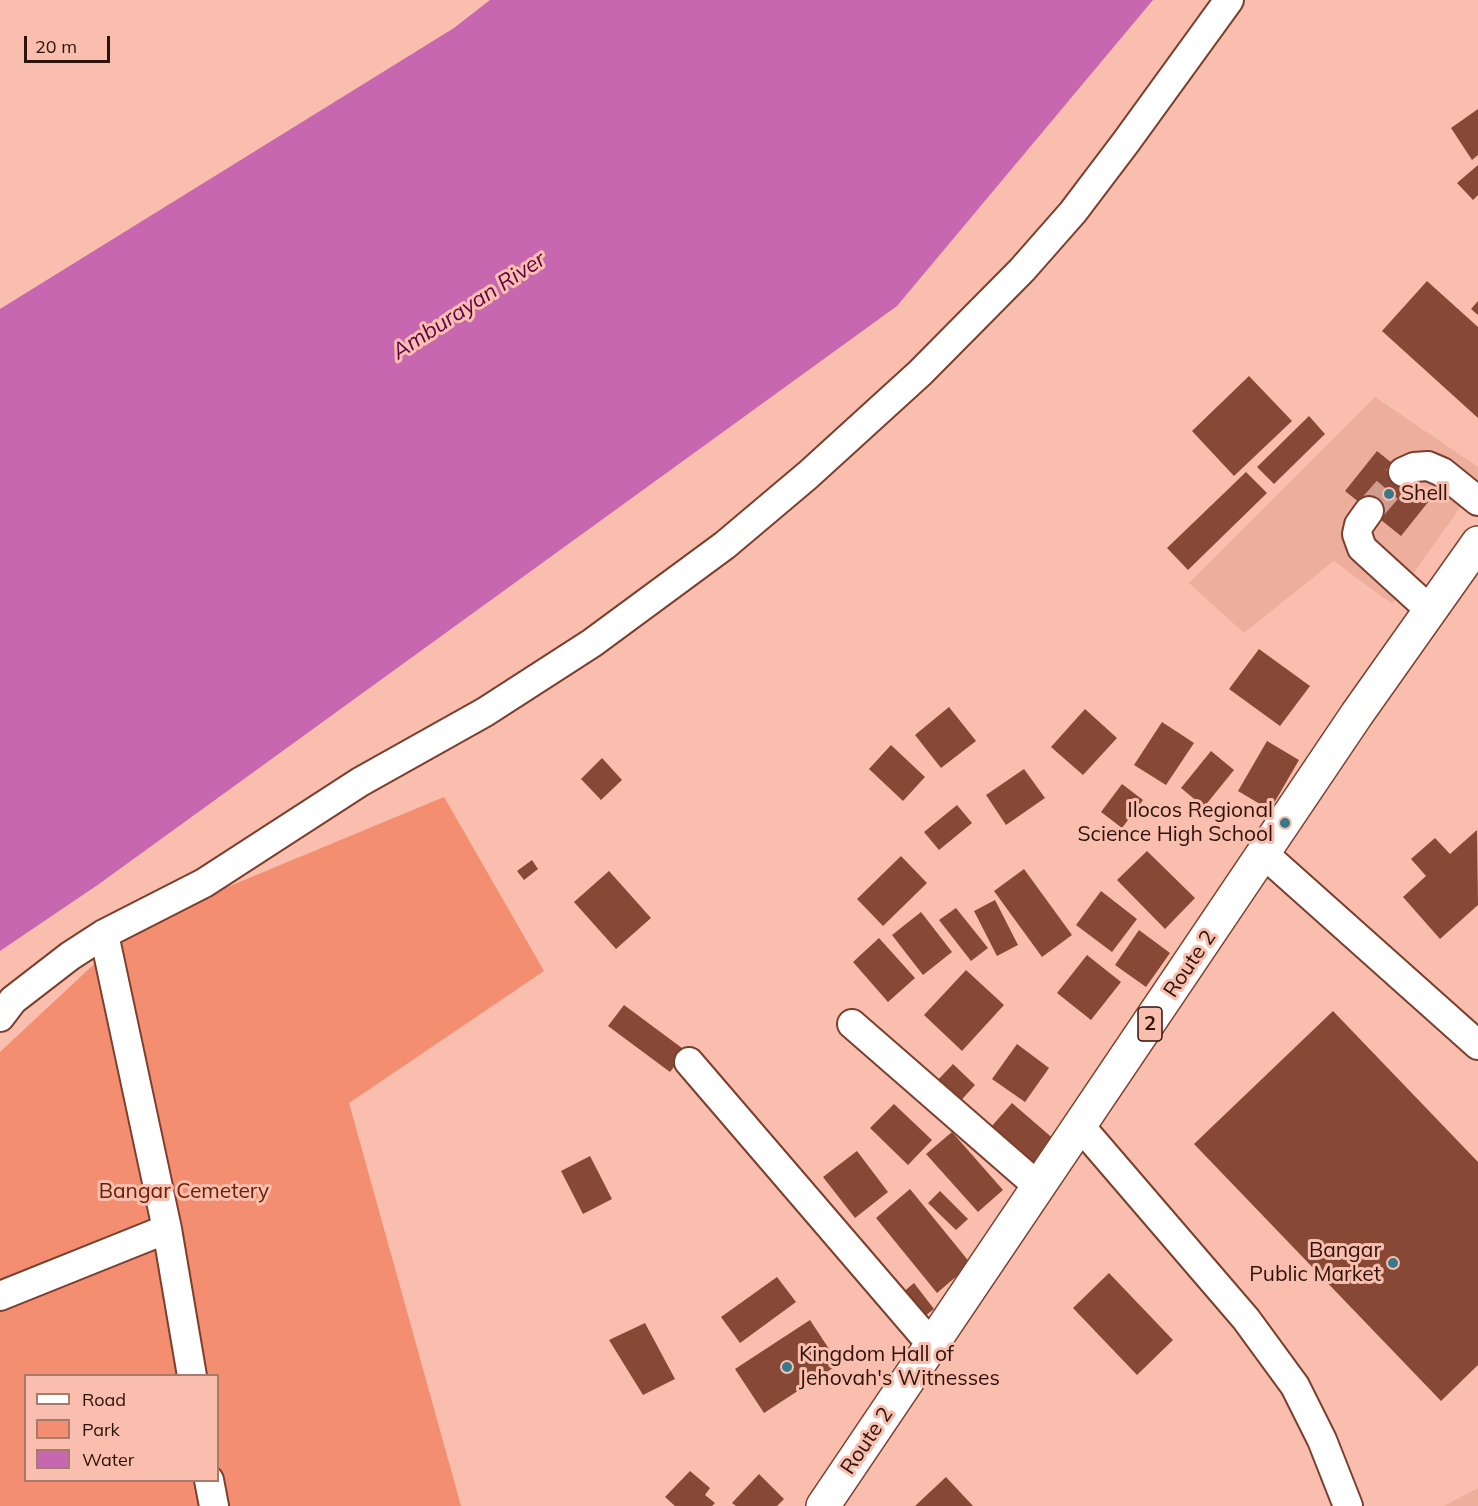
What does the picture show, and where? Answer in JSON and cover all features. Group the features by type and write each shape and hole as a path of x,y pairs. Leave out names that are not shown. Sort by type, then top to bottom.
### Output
{"highway":[{"name":"Route 2","path":"823,1506 1081,1128 1264,854 1478,543"}],"street":[{"path":"0,1017 13,1000 34,982 104,934 204,883 360,782 485,712 592,643 733,538 808,475 920,373 1022,270 1073,212 1229,0"},
{"path":"1403,472 1414,467 1428,466 1442,472 1478,501"},
{"path":"1369,511 1359,525 1359,542 1362,548 1430,610"},
{"path":"1264,854 1478,1045"},
{"path":"104,934 167,1229 192,1374"},
{"path":"852,1024 1039,1187"},
{"path":"689,1062 932,1345"},
{"path":"1081,1128 1246,1319 1295,1386 1322,1440 1348,1506"},
{"path":"0,1296 167,1229"},
{"path":"210,1482 214,1506"}],"shaded area":[{"path":"1375,397 1478,467 1478,482 1392,604 1334,561 1244,633 1189,583"},
{"path":"1478,1488 1478,1506 1444,1506"}],"green space":[{"name":"Bangar Cemetery","path":"444,797 544,971 349,1103 461,1506 0,1506 0,1052 136,925"}],"water":[{"name":"Amburayan River","path":"490,0 1153,0 897,306 99,884 0,951 0,309 454,28"}],"building":[{"path":"1478,109 1478,155 1472,160 1451,128"},
{"path":"1478,165 1478,195 1473,200 1457,183"},
{"path":"1427,281 1478,327 1478,418 1382,331"},
{"path":"1478,301 1478,315 1471,309"},
{"path":"1249,376 1292,421 1234,476 1192,431"},
{"path":"1309,416 1325,434 1274,484 1257,467"},
{"name":"Shell","path":"1377,451 1433,496 1401,536 1345,491"},
{"path":"1246,472 1267,493 1188,570 1167,548"},
{"path":"1259,649 1310,686 1280,726 1229,689"},
{"path":"949,707 976,741 941,768 915,735"},
{"path":"1085,709 1117,738 1083,775 1051,747"},
{"path":"1162,722 1194,743 1166,785 1134,765"},
{"path":"1267,741 1299,760 1270,810 1238,791"},
{"path":"891,745 925,777 903,801 869,769"},
{"path":"1211,751 1234,770 1204,807 1181,788"},
{"path":"602,758 622,780 601,800 581,779"},
{"path":"1024,769 1045,798 1006,825 986,795"},
{"path":"1122,784 1143,800 1122,828 1101,812"},
{"path":"957,805 972,823 939,850 924,832"},
{"path":"1477,830 1478,905 1440,939 1403,897 1426,876 1411,859 1435,838 1450,854"},
{"path":"1147,851 1195,898 1165,929 1117,880"},
{"path":"901,856 927,883 883,926 857,899"},
{"path":"532,860 538,869 524,880 517,871"},
{"path":"1024,869 1072,935 1042,957 994,891"},
{"path":"609,871 651,918 616,949 574,902"},
{"path":"1101,891 1137,919 1112,952 1076,925"},
{"path":"995,900 1018,945 997,956 974,911"},
{"path":"956,908 988,948 971,961 939,920"},
{"path":"921,912 952,952 923,975 892,935"},
{"path":"1139,930 1170,953 1146,987 1115,965"},
{"path":"879,938 915,978 888,1002 853,962"},
{"path":"1087,955 1121,982 1091,1020 1057,993"},
{"path":"966,970 1004,1005 962,1051 924,1015"},
{"path":"624,1005 686,1051 670,1072 608,1026"},
{"name":"Bangar Public Market","path":"1333,1011 1478,1162 1478,1365 1441,1401 1194,1144"},
{"path":"1017,1044 1049,1068 1025,1102 992,1079"},
{"path":"953,1064 975,1085 956,1106 933,1085"},
{"path":"1012,1103 1056,1141 1035,1165 991,1127"},
{"path":"894,1104 932,1140 908,1165 870,1128"},
{"path":"952,1132 1003,1190 978,1212 926,1154"},
{"path":"857,1151 888,1192 855,1218 823,1177"},
{"path":"590,1156 612,1199 583,1214 561,1171"},
{"path":"910,1189 971,1264 937,1293 876,1218"},
{"path":"940,1191 968,1219 956,1230 928,1203"},
{"path":"1109,1273 1173,1340 1137,1375 1073,1308"},
{"path":"777,1277 796,1302 740,1343 721,1317"},
{"path":"914,1283 934,1309 916,1323 896,1298"},
{"name":"Kingdom Hall of Jehovah's Witnesses","path":"810,1320 839,1364 764,1413 735,1369"},
{"path":"645,1323 675,1379 643,1395 609,1340"},
{"path":"690,1471 710,1488 705,1495 715,1503 712,1506 675,1506 665,1497"},
{"path":"759,1474 784,1499 777,1506 736,1506 732,1503"},
{"path":"946,1477 973,1506 915,1506"}],"tunnel":[{"path":"1369,511 1403,472"}],"place":[{"name":"Shell","path":"1389,494"},
{"name":"Ilocos Regional Science High School","path":"1285,823"},
{"name":"Bangar Public Market","path":"1393,1263"},
{"name":"Kingdom Hall of Jehovah's Witnesses","path":"787,1367"}]}
